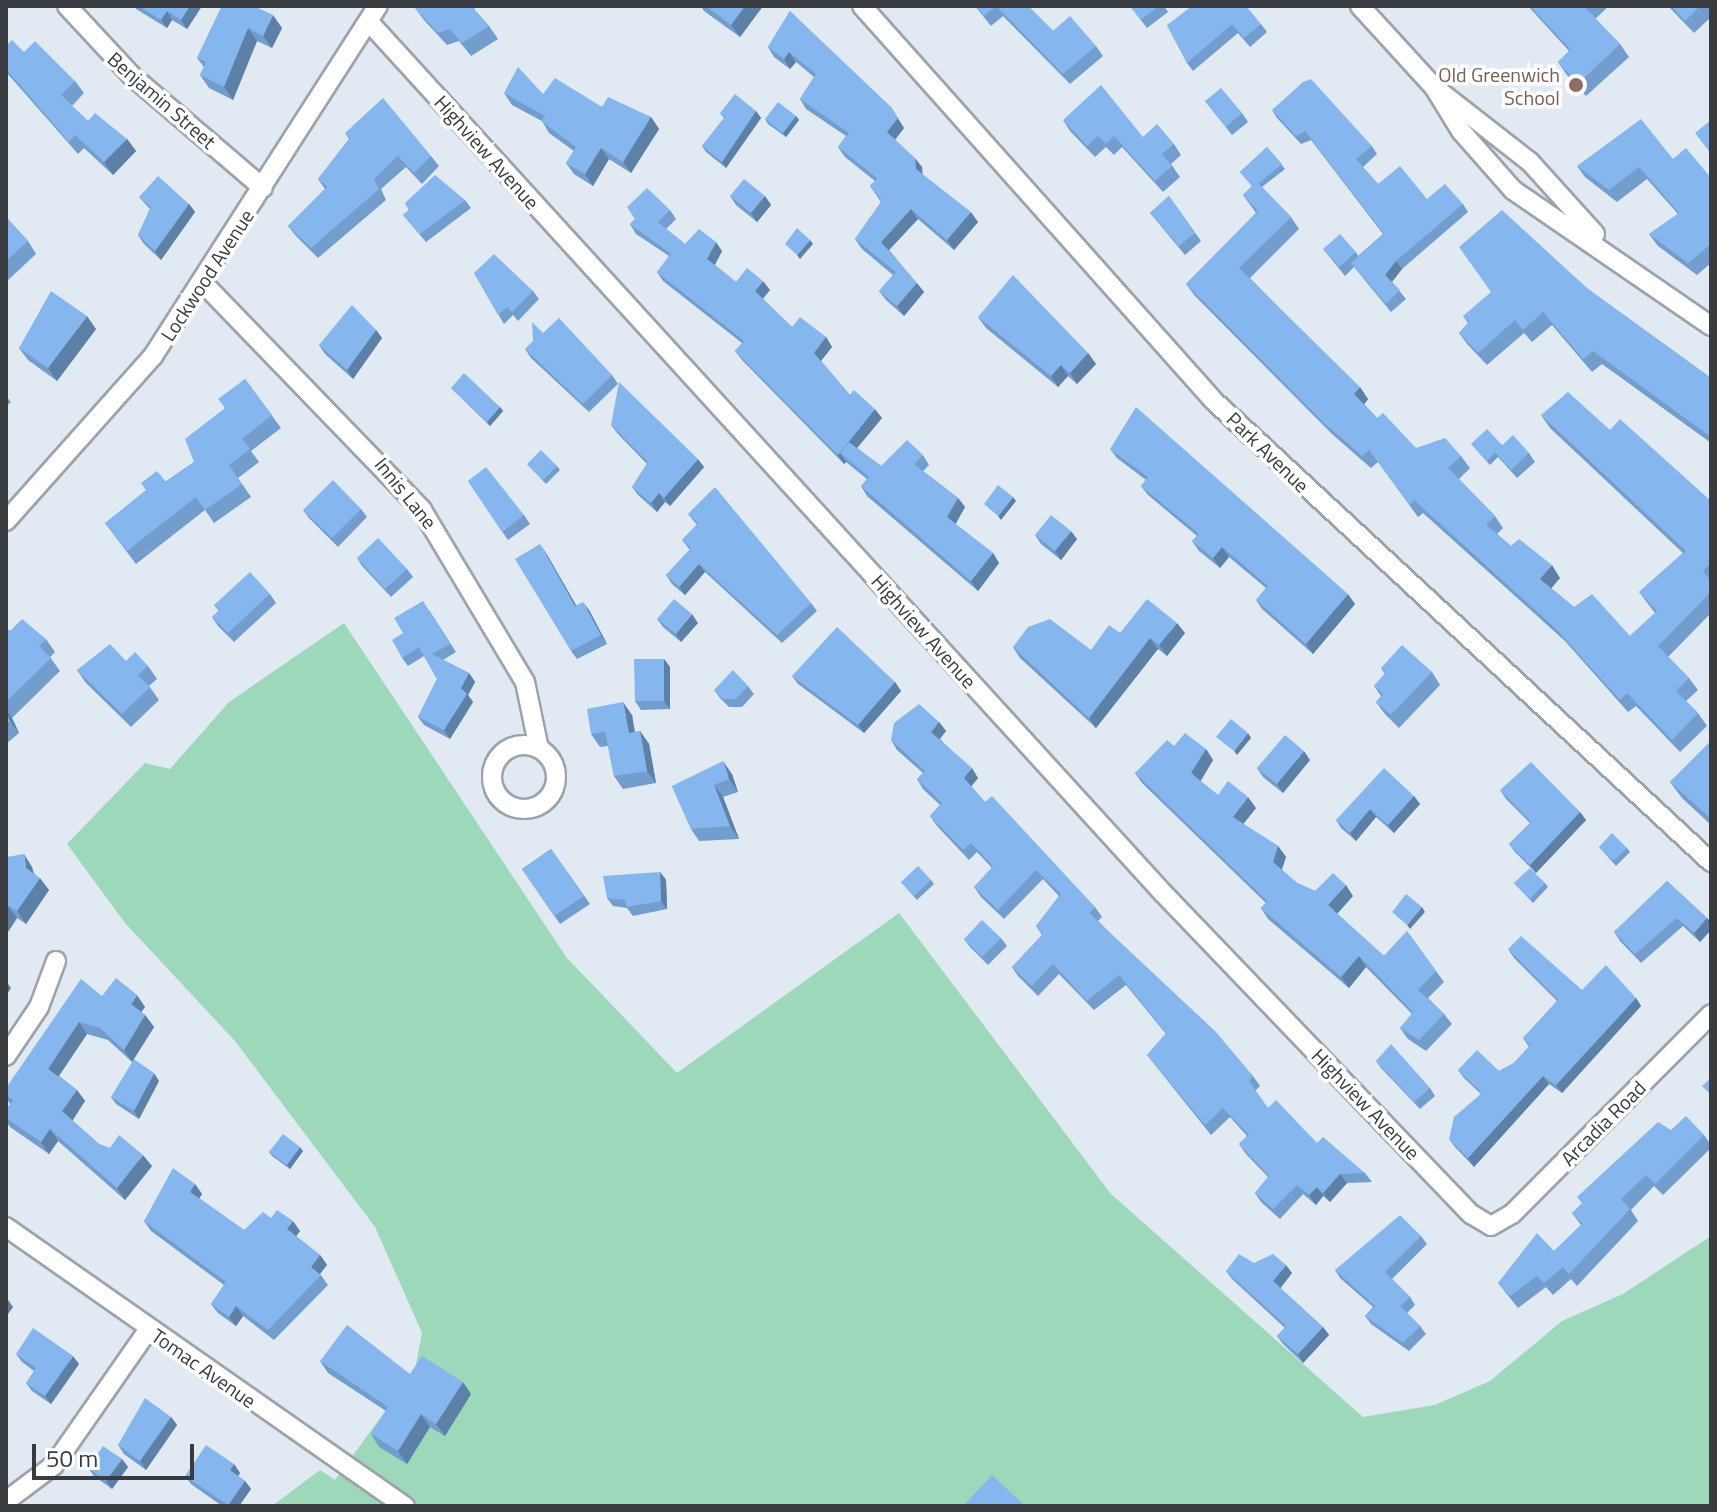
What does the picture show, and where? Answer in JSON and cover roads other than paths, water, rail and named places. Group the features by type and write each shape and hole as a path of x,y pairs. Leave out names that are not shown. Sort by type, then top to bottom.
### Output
{"street":[{"name":"Benjamin Street","path":"67,6 132,76 263,188"},
{"name":"Park Avenue","path":"862,6 1214,401 1711,862"},
{"path":"1360,6 1434,87 1500,179 1604,246 1711,326"},
{"name":"Lockwood Avenue","path":"6,521 101,422 204,284 374,14"},
{"name":"Highview Avenue","path":"374,14 1163,893 1471,1214 1491,1226"},
{"path":"1434,87 1545,177 1604,246"},
{"path":"1500,179 1501,159 1515,151"},
{"path":"1531,198 1545,187 1545,177"},
{"name":"Innis Lane","path":"204,284 422,510 525,682 539,749"},
{"path":"6,1056 39,1007 56,961"},
{"name":"Arcadia Road","path":"1491,1226 1512,1214 1711,1014"},
{"name":"Tomac Avenue","path":"6,1227 405,1506"},
{"path":"6,1501 54,1465 149,1329"}],"place":[{"name":"Old Greenwich School","path":"1576,85"}]}
